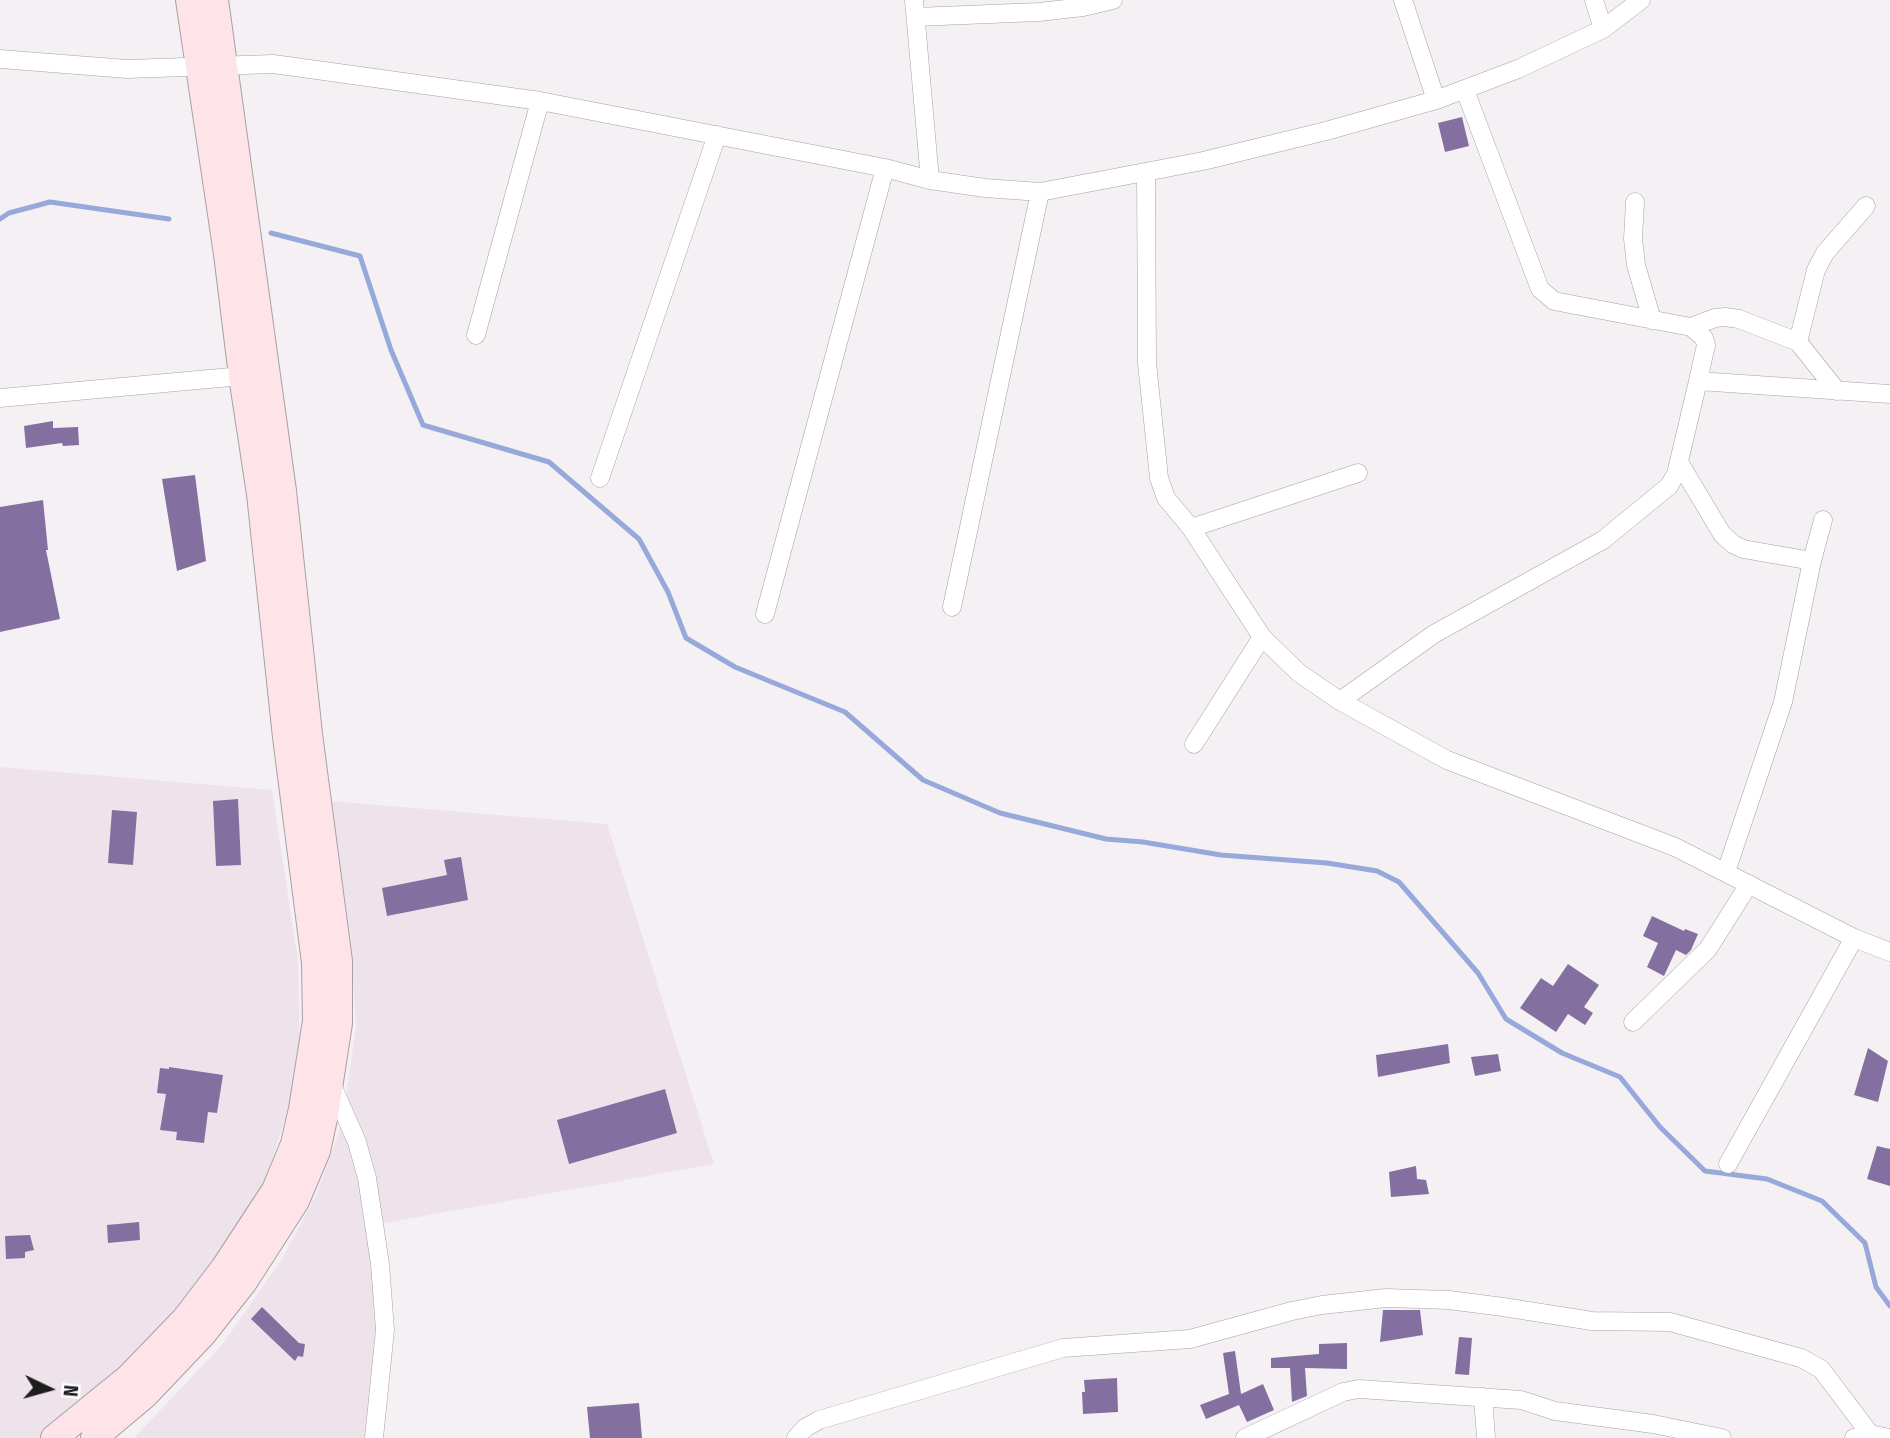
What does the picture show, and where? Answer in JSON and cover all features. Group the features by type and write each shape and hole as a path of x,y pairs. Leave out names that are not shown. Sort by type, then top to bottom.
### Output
{"street":[{"path":"54,1438 129,1377 185,1319 232,1257 275,1190 294,1144 316,1021 315,962 286,737 260,494 189,0"},
{"path":"94,1438 145,1395 203,1334 251,1270 296,1202 317,1151 326,1114 339,1023 339,961 309,734 283,491 215,0"},
{"path":"930,180 915,9 1039,12 1083,7 1113,0"},
{"path":"1403,0 1436,100"},
{"path":"1594,0 1603,29"},
{"path":"0,59 153,70 274,64 540,101 884,168 930,180 1040,192 1203,161 1326,131 1436,100 1518,69 1603,29 1641,0"},
{"path":"1339,701 1434,634 1603,540 1669,486 1676,474 1706,345 1704,338 1691,327 1554,301 1540,289 1465,90"},
{"path":"476,335 540,101"},
{"path":"600,478 718,135"},
{"path":"765,614 884,168"},
{"path":"1146,172 1147,363 1158,478 1166,498 1191,528 1262,637 1299,673 1339,701 1447,760 1675,848 1854,938 1890,953"},
{"path":"952,607 1040,192"},
{"path":"1635,202 1633,239 1636,265 1652,320"},
{"path":"1798,342 1816,270 1825,253 1866,206"},
{"path":"1691,327 1725,317 1739,319 1798,342 1837,391"},
{"path":"0,398 242,376"},
{"path":"1698,381 1890,394"},
{"path":"1679,462 1722,534 1733,544 1743,549 1812,561"},
{"path":"1191,528 1358,473"},
{"path":"1726,872 1783,702 1823,520"},
{"path":"1194,744 1262,637"},
{"path":"1633,1023 1708,949 1749,884"},
{"path":"1728,1164 1854,938"},
{"path":"313,1045 357,1142 367,1178 380,1264 385,1330 374,1438"},
{"path":"796,1438 819,1420 1063,1348 1189,1339 1292,1311 1386,1298 1476,1303 1592,1321 1670,1322 1801,1358 1821,1369 1862,1436 1889,1438"},
{"path":"1245,1438 1343,1392 1359,1389 1521,1401 1555,1411 1653,1424 1722,1438"},
{"path":"1483,1397 1486,1438"}],"shaded area":[{"path":"0,767 272,790 298,961 300,1038 289,1107 266,1178 232,1241 187,1310 45,1438 0,1438"},
{"path":"330,801 607,824 714,1164 368,1226 380,1335 370,1438 134,1438 222,1345 283,1257 317,1193 342,1123 356,1028 351,943"}],"building":[{"path":"1462,117 1469,146 1445,152 1438,123"},
{"path":"53,421 53,428 78,427 79,445 63,446 62,443 26,448 24,426"},
{"path":"195,475 206,561 177,571 162,479"},
{"path":"43,500 46,550 60,619 0,632 0,507"},
{"path":"238,799 241,865 216,866 213,801"},
{"path":"112,810 137,812 133,865 108,863"},
{"path":"461,857 468,900 387,916 382,888 447,875 444,860"},
{"path":"1652,916 1684,931 1685,929 1698,934 1686,955 1676,950 1664,976 1647,967 1658,943 1643,936"},
{"path":"1568,964 1599,985 1584,1007 1593,1013 1585,1025 1568,1014 1556,1032 1520,1008 1541,978 1553,986"},
{"path":"1448,1044 1450,1063 1378,1077 1376,1055"},
{"path":"1868,1048 1888,1061 1878,1102 1854,1095"},
{"path":"1498,1054 1501,1071 1475,1076 1471,1057"},
{"path":"160,1068 223,1075 217,1113 208,1112 204,1143 176,1140 177,1132 160,1130 166,1094 157,1093"},
{"path":"665,1089 677,1133 569,1164 557,1120"},
{"path":"1877,1146 1890,1149 1890,1186 1867,1179"},
{"path":"1416,1166 1417,1179 1426,1180 1429,1194 1391,1197 1389,1172"},
{"path":"139,1222 140,1240 108,1243 107,1225"},
{"path":"30,1235 34,1250 25,1252 25,1258 6,1259 5,1236"},
{"path":"262,1307 299,1343 305,1344 303,1357 298,1356 295,1361 251,1319"},
{"path":"1383,1310 1420,1310 1423,1335 1380,1342"},
{"path":"1459,1337 1472,1338 1469,1375 1455,1374"},
{"path":"1347,1343 1347,1369 1305,1368 1307,1396 1292,1402 1290,1368 1271,1368 1271,1358 1319,1354 1319,1344"},
{"path":"1235,1351 1241,1394 1263,1384 1274,1410 1247,1422 1239,1405 1206,1419 1200,1405 1229,1394 1223,1353"},
{"path":"1117,1378 1118,1412 1083,1414 1084,1380"},
{"path":"639,1403 642,1438 590,1438 587,1407"}],"waterway":[{"path":"0,219 9,213 50,202 169,219"},
{"path":"271,233 360,256 391,350 423,425 549,462 639,539 668,592 686,638 735,667 845,712 923,780 1000,813 1106,839 1143,842 1221,855 1327,863 1377,871 1399,882 1478,973 1506,1019 1562,1053 1620,1077 1660,1127 1705,1171 1767,1179 1822,1201 1865,1243 1876,1287 1890,1306"}]}
